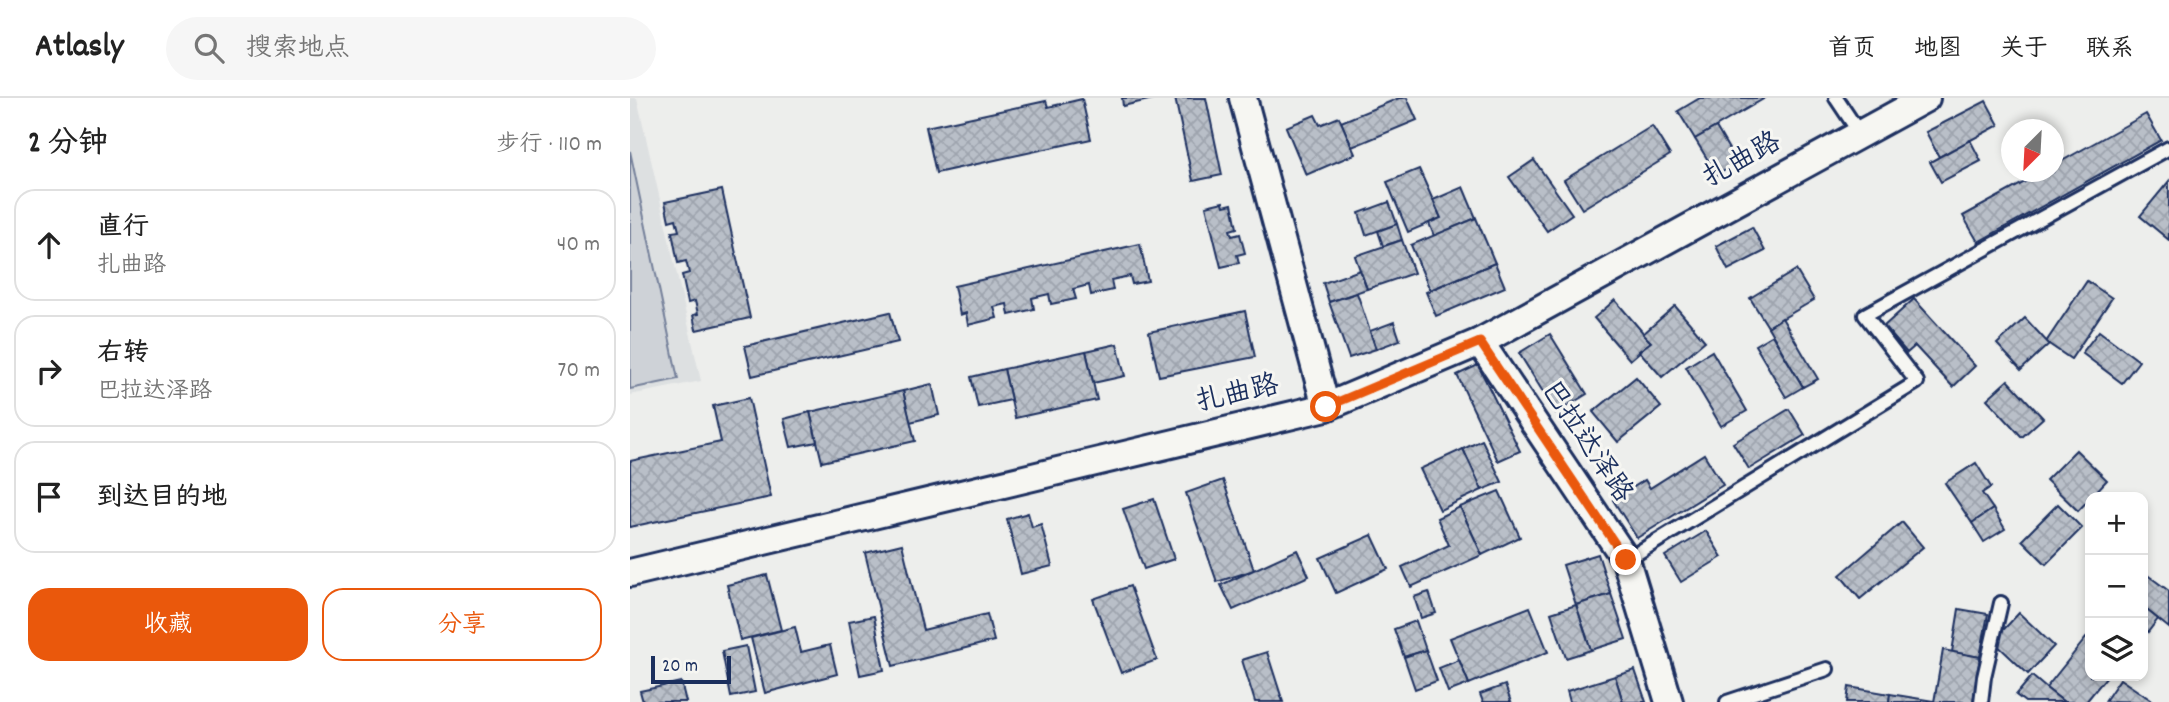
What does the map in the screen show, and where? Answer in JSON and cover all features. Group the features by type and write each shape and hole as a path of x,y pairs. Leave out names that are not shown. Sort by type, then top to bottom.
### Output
{"street":[{"path":"1243,98 1326,407"},
{"name":"扎曲路","path":"630,573 1326,407 1480,342 1926,98"},
{"name":"巴拉达泽路","path":"1480,342 1626,560 1669,702"}],"lane":[{"path":"1836,98 1860,134"},
{"path":"1626,560 1917,382 1865,315 2169,148"},
{"path":"1981,702 2001,603"},
{"path":"1727,702 1827,669"}],"shaded area":[{"path":"630,98 637,98 701,381 630,395"},
{"path":"630,151 678,379 630,389"}],"building":[{"path":"1122,98 1153,98 1153,99 1123,106"},
{"path":"1175,98 1206,98 1222,175 1193,181"},
{"path":"1399,98 1407,98 1417,120 1352,147 1341,122"},
{"path":"1700,98 1765,98 1695,139 1678,111"},
{"path":"1082,99 1091,139 936,173 926,127 1046,101 1048,107"},
{"path":"1986,101 1999,125 1939,157 1926,132"},
{"path":"2146,114 2161,140 1978,242 1963,216 2025,182 2064,182 2064,160"},
{"path":"1315,115 1320,125 1339,117 1355,154 1306,175 1286,127"},
{"path":"1652,126 1670,155 1582,209 1564,180"},
{"path":"1716,127 1737,163 1717,175 1695,139"},
{"path":"1970,140 1981,161 1941,182 1930,162"},
{"path":"1534,160 1572,214 1547,231 1509,177"},
{"path":"1419,169 1441,218 1408,232 1387,182"},
{"path":"2169,181 2169,240 2140,216"},
{"path":"1463,187 1476,218 1434,236 1429,223 1441,218 1433,200"},
{"path":"722,190 750,318 696,330 693,315 698,314 695,301 688,303 682,275 689,273 686,261 678,263 672,232 679,231 676,219 669,221 665,202"},
{"path":"1223,202 1224,206 1232,204 1237,228 1230,230 1232,236 1240,234 1245,253 1237,255 1239,263 1221,267 1206,206"},
{"path":"1389,202 1397,224 1366,235 1359,213"},
{"path":"1476,218 1495,263 1430,290 1411,245"},
{"path":"1397,224 1402,240 1383,246 1378,231"},
{"path":"1752,227 1765,251 1728,270 1716,246"},
{"path":"1402,240 1414,273 1367,289 1355,256"},
{"path":"1140,244 1148,281 1132,284 1130,276 1111,280 1113,290 1091,295 1089,285 1073,289 1076,299 1051,304 1049,294 1032,298 1034,309 1009,315 1007,304 994,307 997,318 968,325 966,313 960,315 954,286"},
{"path":"1495,263 1505,287 1436,316 1426,292"},
{"path":"1360,270 1367,289 1329,302 1323,283"},
{"path":"1796,270 1814,300 1768,327 1750,298"},
{"path":"2087,281 2112,298 2071,359 2046,342"},
{"path":"1357,293 1376,349 1349,358 1329,302"},
{"path":"1914,299 1975,366 1953,387 1915,346 1907,353 1884,326"},
{"path":"1615,300 1651,342 1630,360 1594,318"},
{"path":"1675,306 1705,341 1662,377 1639,351 1651,342 1643,334"},
{"path":"1245,311 1255,357 1159,376 1149,332"},
{"path":"890,312 898,342 752,376 745,346"},
{"path":"1782,318 1818,379 1803,387 1768,327"},
{"path":"2025,318 2049,344 2021,370 1997,344"},
{"path":"1394,322 1400,340 1376,349 1370,331"},
{"path":"2099,331 2139,361 2122,383 2082,353"},
{"path":"1550,334 1587,394 1556,413 1519,353"},
{"path":"1772,335 1803,387 1786,397 1755,345"},
{"path":"1117,344 1125,376 1093,383 1086,351"},
{"path":"1086,351 1097,400 1015,418 1004,369"},
{"path":"1712,351 1747,411 1721,426 1686,367"},
{"path":"1478,365 1520,451 1498,461 1457,375"},
{"path":"1004,369 1011,400 978,407 971,377"},
{"path":"1636,377 1661,407 1618,442 1593,412"},
{"path":"2008,380 2043,418 2022,437 1987,399"},
{"path":"932,384 939,415 910,422 903,391"},
{"path":"903,391 915,441 822,462 810,412"},
{"path":"749,398 771,497 630,527 630,461 721,442 713,406"},
{"path":"1789,409 1805,435 1749,469 1733,443"},
{"path":"810,412 817,442 791,447 784,419"},
{"path":"1482,440 1502,482 1482,490 1463,449"},
{"path":"1463,449 1482,490 1440,510 1420,469"},
{"path":"2076,450 2107,480 2096,492 2085,492 2085,504 2078,511 2046,480"},
{"path":"1704,454 1723,485 1637,538 1613,500 1645,480 1650,488"},
{"path":"1976,463 1991,487 1982,493 1993,509 1972,523 1945,483"},
{"path":"1223,480 1254,570 1217,582 1186,493"},
{"path":"1499,491 1520,537 1482,555 1460,507"},
{"path":"1154,499 1174,559 1144,569 1123,509"},
{"path":"2058,504 2082,528 2046,564 2022,540"},
{"path":"1460,507 1482,555 1411,587 1402,567 1449,545 1437,518"},
{"path":"1993,509 2005,529 1984,542 1972,523"},
{"path":"1028,513 1032,527 1041,524 1052,566 1021,574 1007,519"},
{"path":"1902,522 1923,547 1860,599 1840,575"},
{"path":"1706,531 1722,557 1681,582 1665,556"},
{"path":"1372,535 1388,569 1336,593 1320,558"},
{"path":"902,544 923,630 987,614 994,641 893,666 865,553"},
{"path":"1297,550 1309,576 1233,610 1221,585"},
{"path":"1598,554 1611,594 1576,605 1563,565"},
{"path":"767,575 781,630 740,640 727,585"},
{"path":"2148,575 2169,591 2169,628 2148,611"},
{"path":"1130,586 1157,660 1121,673 1093,599"},
{"path":"1429,592 1436,613 1421,618 1414,597"},
{"path":"1611,594 1626,639 1591,650 1576,605"},
{"path":"1576,605 1591,650 1566,658 1551,613"},
{"path":"1530,607 1548,652 1469,684 1450,638"},
{"path":"1959,609 1988,614 1980,657 1952,652"},
{"path":"2148,611 2158,619 2148,632"},
{"path":"2019,613 2054,646 2028,674 1993,641"},
{"path":"874,616 884,670 860,675 849,621"},
{"path":"1416,621 1426,650 1404,657 1394,629"},
{"path":"795,627 801,652 830,645 837,674 765,693 751,638"},
{"path":"2085,639 2085,681 2103,681 2086,702 2064,702 2046,688"},
{"path":"746,646 755,692 731,697 722,651"},
{"path":"1426,650 1437,681 1415,689 1404,657"},
{"path":"1943,650 1980,657 1973,702 1934,702"},
{"path":"1267,652 1283,702 1255,702 1242,660"},
{"path":"1459,660 1469,684 1448,692 1439,668"},
{"path":"1635,670 1646,702 1623,702 1615,676"},
{"path":"1615,676 1623,702 1570,702 1567,691"},
{"path":"2032,676 2064,702 2025,702 2016,695"},
{"path":"2119,681 2123,681 2154,702 2105,701"},
{"path":"681,682 686,702 643,702 640,691"},
{"path":"1505,685 1511,702 1483,702 1480,694"},
{"path":"1849,687 1890,694 1889,702 1847,702"},
{"path":"1890,694 1934,701 1934,702 1889,702"}],"route":[{"path":"1326,407 1480,342 1626,560"}]}
